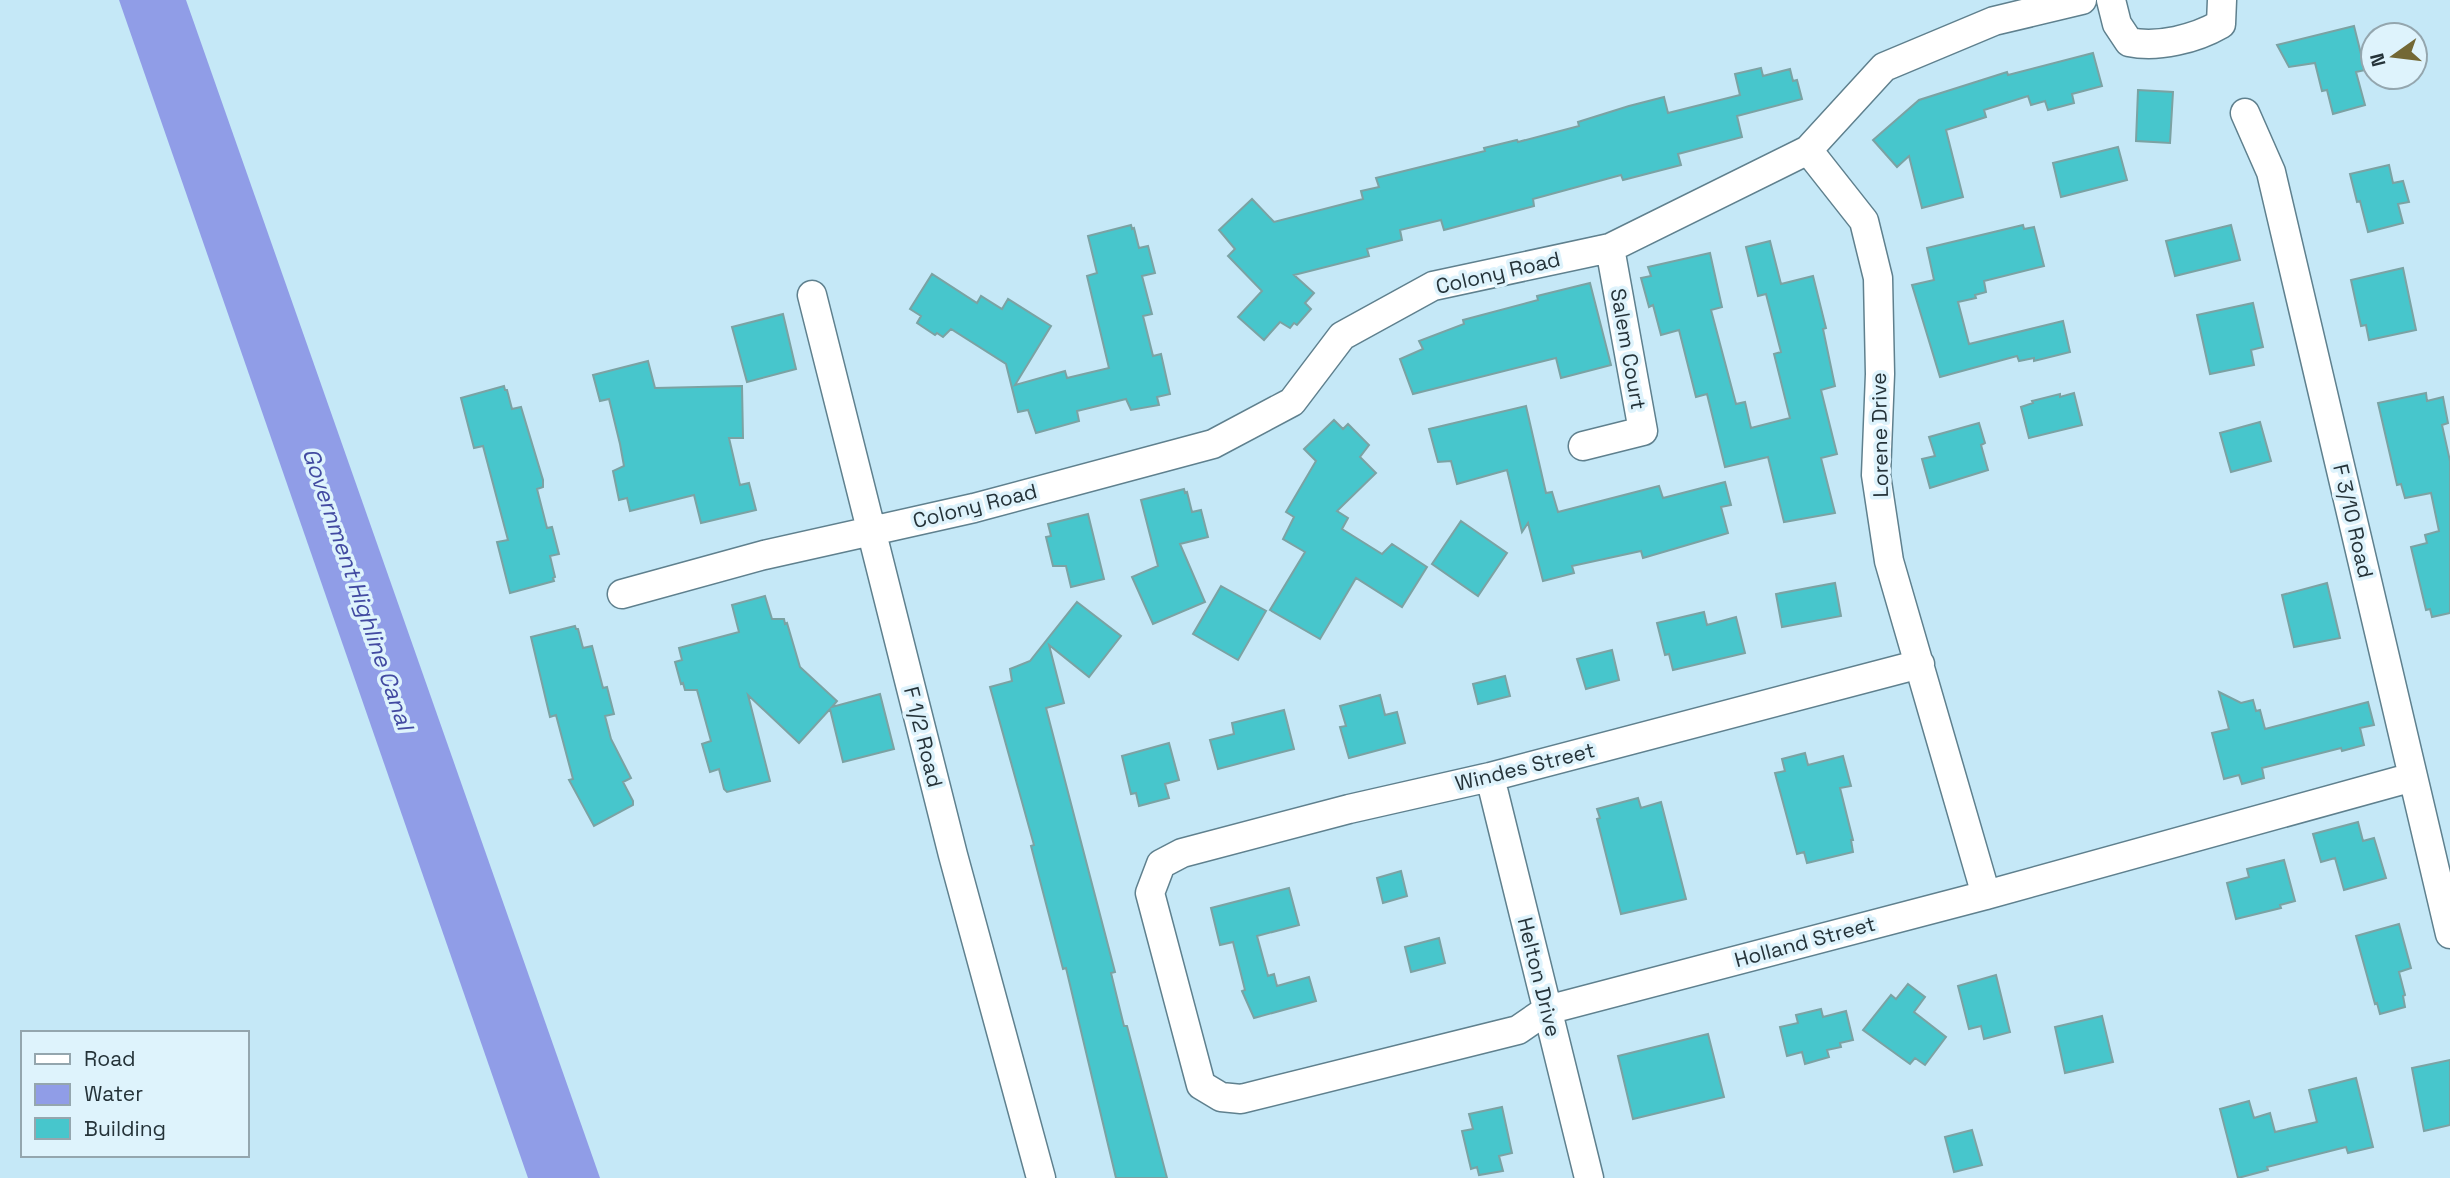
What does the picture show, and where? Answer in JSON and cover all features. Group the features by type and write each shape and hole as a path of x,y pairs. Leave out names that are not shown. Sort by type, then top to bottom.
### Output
{"street":[{"name":"Colony Road","path":"622,594 764,555 872,533 974,508 1213,444 1292,402 1342,336 1433,286 1610,248 1808,150 1884,67 1992,10 2082,0"},
{"path":"2111,0 2117,24 2129,42 2147,46 2206,33 2221,24 2222,0"},
{"name":"F 3/10 Road","path":"2245,113 2271,172 2450,934"},
{"name":"Lorene Drive","path":"1808,150 1864,221 1878,278 1880,374 1876,475 1889,561 1986,895"},
{"name":"Salem Court","path":"1583,446 1643,432 1610,248"},
{"name":"F 1/2 Road","path":"812,295 950,842 1041,1178"},
{"name":"Windes Street","path":"1201,1084 1150,893 1161,864 1182,852 1349,809 1490,777 1920,664"},
{"name":"Helton Drive","path":"1490,777 1589,1178"},
{"name":"Holland Street","path":"1201,1084 1221,1097 1241,1099 1518,1030 1547,1010 1986,895 2413,777"}],"water":[{"name":"Government Highline Canal","path":"119,0 186,0 600,1178 528,1178"}],"building":[{"path":"2354,26 2359,46 2359,71 2356,72 2359,91 2365,105 2333,114 2327,90 2322,91 2315,63 2289,67 2277,45"},
{"path":"2093,53 2102,86 2072,94 2074,103 2048,110 2045,101 2031,105 2028,96 1984,110 1986,117 1946,130 1963,197 1922,208 1909,156 1897,167 1873,140 1919,100 2007,72 2008,75"},
{"path":"1761,68 1763,76 1790,69 1793,81 1797,80 1802,99 1737,116 1742,137 1678,154 1681,165 1623,180 1621,175 1533,199 1534,206 1444,230 1441,220 1400,230 1402,240 1367,249 1369,256 1294,275 1314,293 1305,303 1311,309 1297,325 1294,323 1290,328 1280,322 1264,340 1238,317 1262,291 1228,256 1235,249 1219,230 1252,199 1274,222 1363,199 1361,191 1379,187 1376,178 1485,151 1484,148 1579,126 1578,122 1629,106 1664,97 1668,113 1740,95 1735,74"},
{"path":"2138,90 2173,92 2170,143 2136,141"},
{"path":"2118,147 2127,180 2061,197 2053,163"},
{"path":"2389,165 2393,183 2403,181 2409,202 2398,204 2403,223 2368,232 2350,174"},
{"path":"1131,225 1139,248 1148,246 1155,273 1142,276 1152,314 1143,316 1153,356 1161,354 1170,394 1157,397 1159,405 1131,410 1126,399 1077,411 1079,421 1036,433 1028,410 1018,412 1006,364 951,329 943,337 937,333 935,335 917,323 921,316 910,309 932,274 977,303 981,296 1002,309 1008,299 1051,326 1015,385 1065,371 1067,378 1109,368 1087,276 1097,273 1088,236"},
{"path":"2023,225 2024,229 2034,227 2044,266 1984,281 1986,292 1975,295 1976,298 1958,302 1969,344 2063,321 2070,352 2034,361 2034,358 2019,361 2017,356 1940,377 1912,285 1934,280 1927,248"},
{"path":"2231,225 2240,260 2175,276 2166,241"},
{"path":"1770,241 1781,284 1813,276 1826,328 1823,329 1835,386 1821,390 1837,454 1821,458 1835,513 1784,522 1768,457 1725,467 1707,394 1696,397 1679,330 1661,335 1653,305 1649,307 1641,278 1651,276 1648,267 1710,253 1722,307 1711,310 1736,404 1745,402 1751,428 1790,418 1774,354 1781,352 1766,294 1758,296 1746,247"},
{"path":"2403,268 2416,330 2369,340 2366,325 2361,326 2351,280"},
{"path":"1590,283 1611,365 1561,378 1556,358 1413,394 1400,359 1423,349 1419,341 1464,324 1463,320 1538,300 1537,296"},
{"path":"2253,303 2263,347 2251,350 2254,365 2210,374 2197,315"},
{"path":"783,314 796,369 747,382 732,327"},
{"path":"648,361 655,388 742,386 743,438 729,438 740,485 749,483 756,510 701,523 694,495 630,511 627,498 619,500 613,471 624,466 620,444 609,399 600,401 593,375"},
{"path":"504,386 512,409 521,407 543,480 543,487 537,489 547,528 552,527 559,554 550,556 554,581 510,593 497,542 508,540 483,446 474,448 461,398"},
{"path":"2074,393 2082,425 2029,438 2021,407 2033,403 2032,401"},
{"path":"2426,393 2427,401 2443,397 2448,423 2442,425 2450,461 2450,613 2432,617 2430,609 2426,610 2411,547 2427,543 2425,535 2439,531 2431,493 2405,498 2401,484 2397,485 2378,403"},
{"path":"1526,406 1546,493 1552,492 1558,512 1659,486 1663,498 1725,482 1731,505 1721,507 1728,533 1643,558 1641,551 1572,566 1574,573 1543,581 1528,523 1522,532 1507,470 1457,484 1451,461 1438,462 1429,429"},
{"path":"1334,420 1343,429 1348,424 1369,445 1360,457 1376,473 1337,511 1348,518 1342,529 1382,554 1392,544 1427,567 1402,607 1356,578 1320,639 1270,610 1305,552 1283,539 1294,517 1286,512 1316,461 1304,449"},
{"path":"2260,422 2271,461 2231,472 2220,433"},
{"path":"1979,423 1985,443 1981,445 1988,470 1930,488 1922,459 1935,456 1929,437"},
{"path":"1184,489 1192,512 1201,510 1208,537 1180,544 1205,602 1153,624 1132,577 1158,566 1141,500"},
{"path":"1088,514 1104,579 1071,587 1066,566 1053,566 1046,537 1051,536 1048,524"},
{"path":"1461,521 1507,553 1478,596 1432,564"},
{"path":"1835,583 1841,616 1782,627 1776,594"},
{"path":"2327,583 2340,638 2294,647 2282,595"},
{"path":"1221,586 1266,611 1238,660 1193,634"},
{"path":"765,596 772,619 784,619 785,624 787,623 800,667 837,701 832,707 880,694 894,749 843,762 830,709 799,743 748,695 770,781 727,792 724,789 719,769 710,772 702,744 711,741 697,690 685,690 675,662 682,660 679,648 739,632 732,605"},
{"path":"1077,602 1121,636 1089,677 1049,645 1064,703 1046,708 1115,972 1111,973 1124,1026 1127,1026 1167,1178 1116,1178 1066,968 1063,969 1031,846 1034,845 990,687 1012,681 1010,669 1030,661"},
{"path":"1704,612 1707,625 1736,617 1745,653 1673,670 1669,654 1665,655 1657,623"},
{"path":"575,626 583,648 592,646 603,688 607,687 614,714 605,716 611,739 631,778 623,782 633,805 594,826 569,780 573,779 556,715 550,717 531,637"},
{"path":"1612,650 1619,680 1586,689 1577,659"},
{"path":"1505,676 1510,696 1478,704 1473,684"},
{"path":"2219,692 2241,703 2253,700 2256,711 2260,710 2265,729 2368,702 2374,725 2360,728 2364,745 2342,751 2341,748 2262,768 2264,778 2242,784 2239,775 2224,779 2212,733 2229,729"},
{"path":"1380,695 1385,715 1397,712 1405,743 1349,758 1340,727 1346,726 1340,706"},
{"path":"1284,710 1294,749 1218,769 1210,740 1234,734 1232,723"},
{"path":"1169,743 1179,780 1165,784 1169,798 1139,806 1136,793 1131,794 1122,756"},
{"path":"1805,753 1808,765 1843,756 1851,786 1840,788 1853,840 1853,852 1807,863 1804,852 1797,854 1775,773 1785,771 1782,759"},
{"path":"1638,798 1641,808 1661,802 1686,899 1621,914 1597,819 1600,818 1597,809"},
{"path":"2358,822 2363,841 2374,838 2386,878 2344,890 2335,858 2321,862 2313,834"},
{"path":"2284,860 2295,901 2280,905 2281,908 2236,919 2227,883 2249,877 2247,869"},
{"path":"1401,871 1407,896 1383,903 1377,878"},
{"path":"1289,888 1299,925 1257,936 1268,976 1274,974 1277,986 1309,977 1316,1001 1254,1018 1242,991 1245,990 1233,942 1220,945 1211,908"},
{"path":"2399,924 2411,968 2399,972 2405,1007 2380,1014 2356,936"},
{"path":"1439,938 1445,963 1411,972 1405,947"},
{"path":"1996,975 2010,1032 1984,1039 1981,1026 1969,1029 1958,986"},
{"path":"1908,984 1925,997 1914,1012 1946,1037 1925,1065 1915,1058 1910,1064 1863,1030 1891,995 1896,999"},
{"path":"1821,1009 1823,1017 1846,1011 1853,1040 1840,1043 1841,1047 1827,1050 1829,1057 1805,1064 1802,1052 1787,1056 1780,1027 1798,1023 1796,1015"},
{"path":"2102,1016 2113,1062 2065,1073 2055,1027"},
{"path":"1708,1034 1724,1097 1633,1119 1618,1056"},
{"path":"2450,1060 2450,1125 2424,1131 2412,1068"},
{"path":"2356,1078 2373,1147 2348,1153 2346,1147 2267,1167 2268,1170 2238,1178 2220,1109 2249,1101 2254,1118 2270,1113 2275,1132 2317,1122 2309,1090"},
{"path":"1502,1107 1512,1153 1499,1156 1503,1171 1479,1175 1477,1167 1471,1169 1462,1131 1473,1129 1469,1114"},
{"path":"1972,1130 1982,1165 1954,1172 1945,1137"}]}
